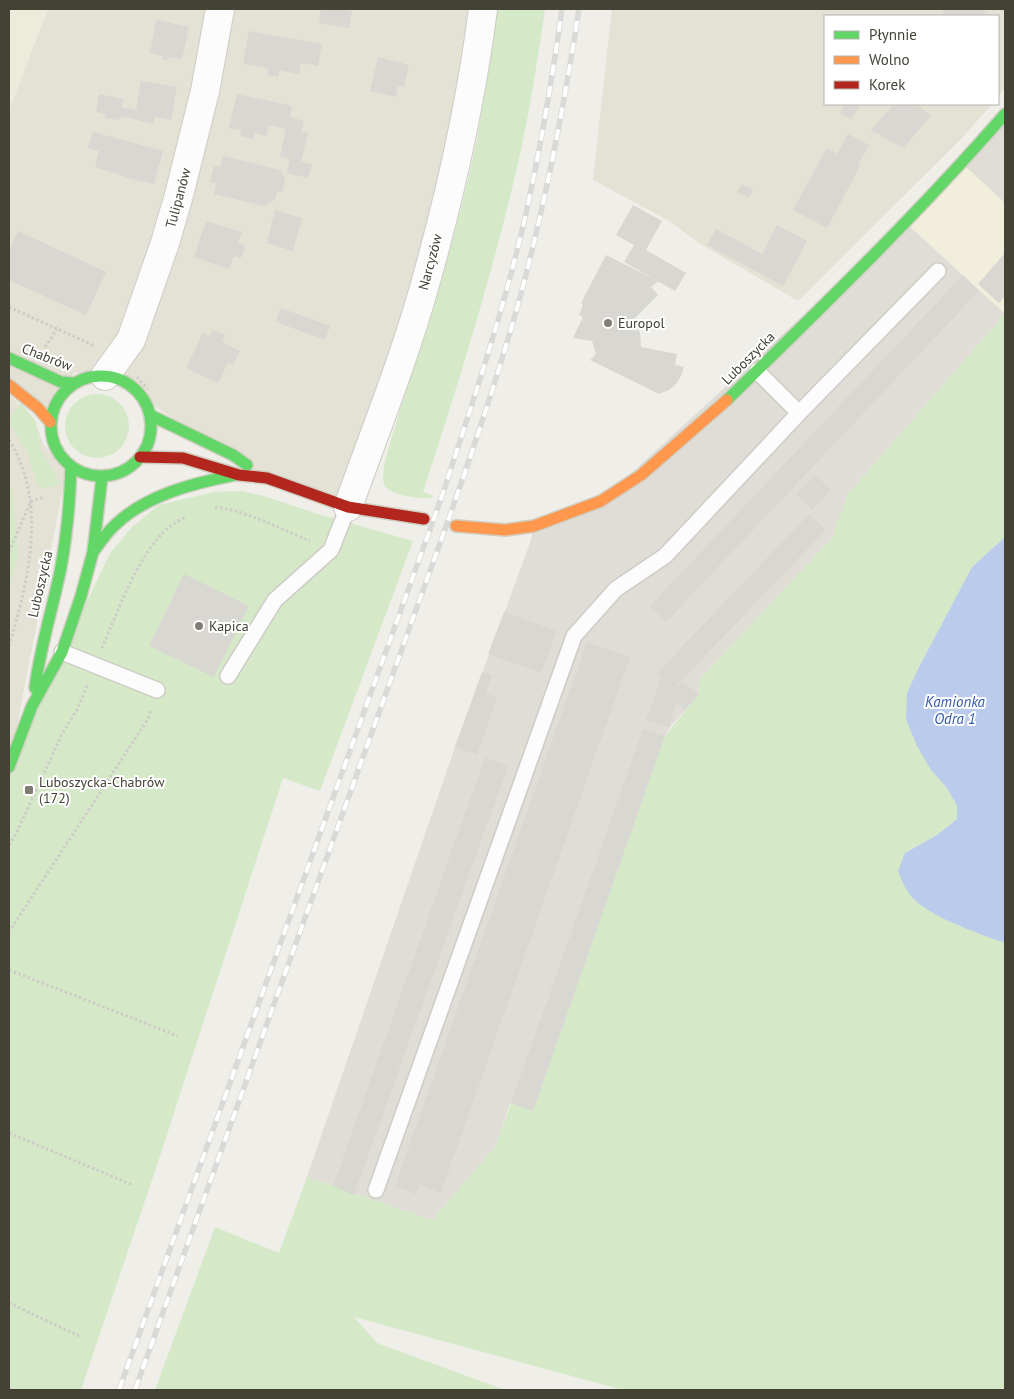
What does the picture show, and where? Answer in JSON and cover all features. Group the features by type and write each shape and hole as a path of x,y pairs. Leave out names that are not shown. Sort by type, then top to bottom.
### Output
{"street":[{"name":"Tulipanów","path":"112,367 131,340 165,243 205,91 220,9"},
{"name":"Narcyzów","path":"348,507 403,353 424,287 462,137 475,66 482,9"},
{"name":"Luboszycka","path":"456,526 506,530 534,526 601,501 642,475 694,430 757,371 931,195 1005,114"},
{"name":"Chabrów","path":"9,358 61,382 74,384"},
{"path":"112,367 125,382 134,388 146,405 150,415 151,426 148,442 140,457 130,467 116,474 102,476 85,474 71,467 55,447 51,435 50,422 53,410 58,399 74,384 112,367"},
{"path":"9,384 38,408 50,422"},
{"path":"150,415 233,455 267,478"},
{"path":"140,457 183,458 239,475 267,478 348,507 424,519"},
{"name":"Luboszycka","path":"32,706 38,664 62,567 70,500 71,467"},
{"path":"93,552 116,523 152,500 203,481 239,475"},
{"name":"Luboszycka","path":"9,767 32,706 62,652 93,552 102,476"}],"lane":[{"path":"376,1190 574,636 616,589 665,556 799,413 938,272"},
{"path":"757,371 799,413"},
{"path":"228,676 275,600 331,550 348,507"},
{"path":"62,652 157,690"}],"path":[{"path":"9,307 112,367"},
{"path":"9,440 18,454 31,500 32,536 27,575 9,646"},
{"path":"9,552 31,500"},
{"path":"208,507 226,509 249,516 331,550"},
{"path":"9,845 16,834 62,734 78,708 114,618 143,558 154,542 169,527 188,516"},
{"path":"9,932 148,719 157,690"},
{"path":"9,970 178,1036"},
{"path":"9,1133 133,1185"},
{"path":"9,1303 79,1336"}],"shaded area":[{"path":"9,9 48,9 9,110"},
{"path":"48,9 483,9 475,66 348,507 267,478 148,402 126,375 74,373 56,397 50,422 9,385 9,110"},
{"path":"612,9 1005,9 1005,88 999,96 999,15 824,15 824,105 991,105 964,136 798,301 699,243 669,221 593,180"},
{"path":"1005,114 1005,203 962,163"},
{"path":"962,163 1005,203 1005,313 905,222"},
{"path":"905,222 1005,314 848,494 832,538 700,679 699,695 670,727 665,736 533,1111 510,1103 496,1146 432,1220 307,1177 455,747 530,543 534,526 601,501"},
{"path":"9,394 35,422 44,445 66,472 9,767"}],"green space":[{"path":"495,9 545,9 528,115 511,193 488,279 423,492 433,496 432,498 427,498 406,496 392,491 384,484 385,461 459,216 481,118"},
{"path":"1005,314 1005,537 972,567 919,667 931,770 947,788 957,806 957,819 937,835 905,853 926,908 958,925 1005,943 1005,1390 623,1390 354,1317 377,1343 505,1390 155,1390 215,1227 279,1253 307,1177 432,1220 496,1146 511,1103 533,1111 665,736 698,695 700,679 832,538 848,494"},
{"path":"97,394 115,400 123,408 129,426 123,444 115,452 97,458 79,452 71,444 65,426 71,408 79,400"},
{"path":"21,403 35,420 41,451 60,485 41,488 37,484 27,452 10,425 10,419"},
{"path":"9,483 12,489 18,555 9,589"},
{"path":"241,491 264,496 318,514 413,541 320,791 283,778 158,1162 81,1390 9,1390 9,767 110,553 132,527 159,505 214,492"}],"water":[{"name":"Kamionka Odra 1","path":"1005,537 1005,943 952,923 926,909 908,892 898,871 905,853 937,835 957,819 957,806 947,788 931,770 917,746 906,719 907,693 972,567"}],"building":[{"path":"321,9 352,11 349,28 319,23"},
{"path":"945,9 986,9 984,12 990,15 942,15"},
{"path":"156,20 189,27 182,59 169,57 168,60 162,60 163,56 150,53"},
{"path":"249,31 322,44 318,66 301,63 299,74 279,70 279,77 267,75 268,68 243,64"},
{"path":"378,57 409,65 404,87 398,86 396,97 370,91"},
{"path":"141,81 177,87 171,120 155,117 153,124 121,116 120,120 105,118 106,114 96,112 99,94 123,99 122,107 136,110"},
{"path":"237,94 292,106 290,117 304,121 301,132 308,133 301,162 312,164 308,178 287,173 290,159 280,157 286,129 269,125 266,136 254,133 253,139 240,136 241,130 229,128"},
{"path":"844,105 860,105 851,119 840,113"},
{"path":"893,105 917,105 931,116 903,148 871,130"},
{"path":"93,132 163,151 154,184 123,177 95,167 99,151 88,148"},
{"path":"848,134 869,145 827,228 793,210 827,148 837,154"},
{"path":"223,156 280,170 285,179 282,192 277,191 275,199 264,206 214,194 216,183 210,182 214,166 220,167"},
{"path":"742,184 753,190 749,198 737,192"},
{"name":"Europol","path":"633,205 662,221 646,250 686,273 675,291 659,282 651,287 658,295 633,320 640,333 641,347 677,354 675,365 684,367 676,384 669,390 659,394 590,360 596,354 592,341 573,338 583,317 579,315 583,305 581,303 606,255 656,280 624,262 634,245 616,235"},
{"path":"275,210 302,218 293,251 267,243"},
{"path":"206,221 242,232 238,243 245,246 241,258 234,256 229,269 194,257"},
{"path":"777,225 807,241 783,286 707,245 716,229 762,254"},
{"path":"18,231 106,272 86,315 9,280 9,251"},
{"path":"1005,253 1005,296 999,303 978,284"},
{"path":"963,275 979,291 666,622 650,606"},
{"path":"281,308 330,326 325,340 276,322"},
{"path":"213,330 225,335 222,342 240,351 233,365 228,362 218,383 186,368 203,333 210,336"},
{"path":"815,474 831,490 812,510 796,494"},
{"path":"809,514 826,530 673,689 683,681 699,695 685,710 677,702 670,727 646,720 661,677 657,673"},
{"name":"Kapica","path":"184,574 249,606 214,677 149,646"},
{"path":"504,612 557,631 541,673 488,654"},
{"path":"587,642 630,657 441,1193 420,1185 416,1194 395,1186"},
{"path":"482,672 492,675 485,693 497,697 477,755 455,747"},
{"path":"643,729 665,736 533,1111 511,1103"},
{"path":"485,757 508,766 354,1195 333,1186"}],"railway":[{"path":"119,1390 441,499 475,396 506,292 524,222 545,116 562,9"},
{"path":"135,1390 439,546 491,394 519,301 537,229 560,119 579,9"}],"traffic: fast":[{"path":"727,400 904,224 1005,114"},
{"path":"9,358 61,382 74,383"},
{"path":"101,376 111,377 129,384 143,398 150,416 151,426 150,436 143,454 129,468 111,475 101,476 91,475 73,468 59,454 52,436 51,426 52,416 59,398 73,384 91,377 101,376"},
{"path":"150,415 233,455 247,465"},
{"path":"35,688 63,555 68,517 71,467"},
{"path":"93,552 112,528 141,506 187,486 235,475"},
{"path":"9,767 32,706 62,652 81,596 93,552 102,477"}],"traffic: slow":[{"path":"9,385 38,408 50,422"},
{"path":"456,526 505,530 534,526 601,501 641,475 727,400"}],"traffic: jam":[{"path":"140,457 183,458 239,475 267,478 348,507 424,519"}],"place":[{"name":"Europol","path":"608,323"},
{"name":"Kapica","path":"199,626"},
{"name":"Luboszycka-Chabrów (172)","path":"29,790"}]}
